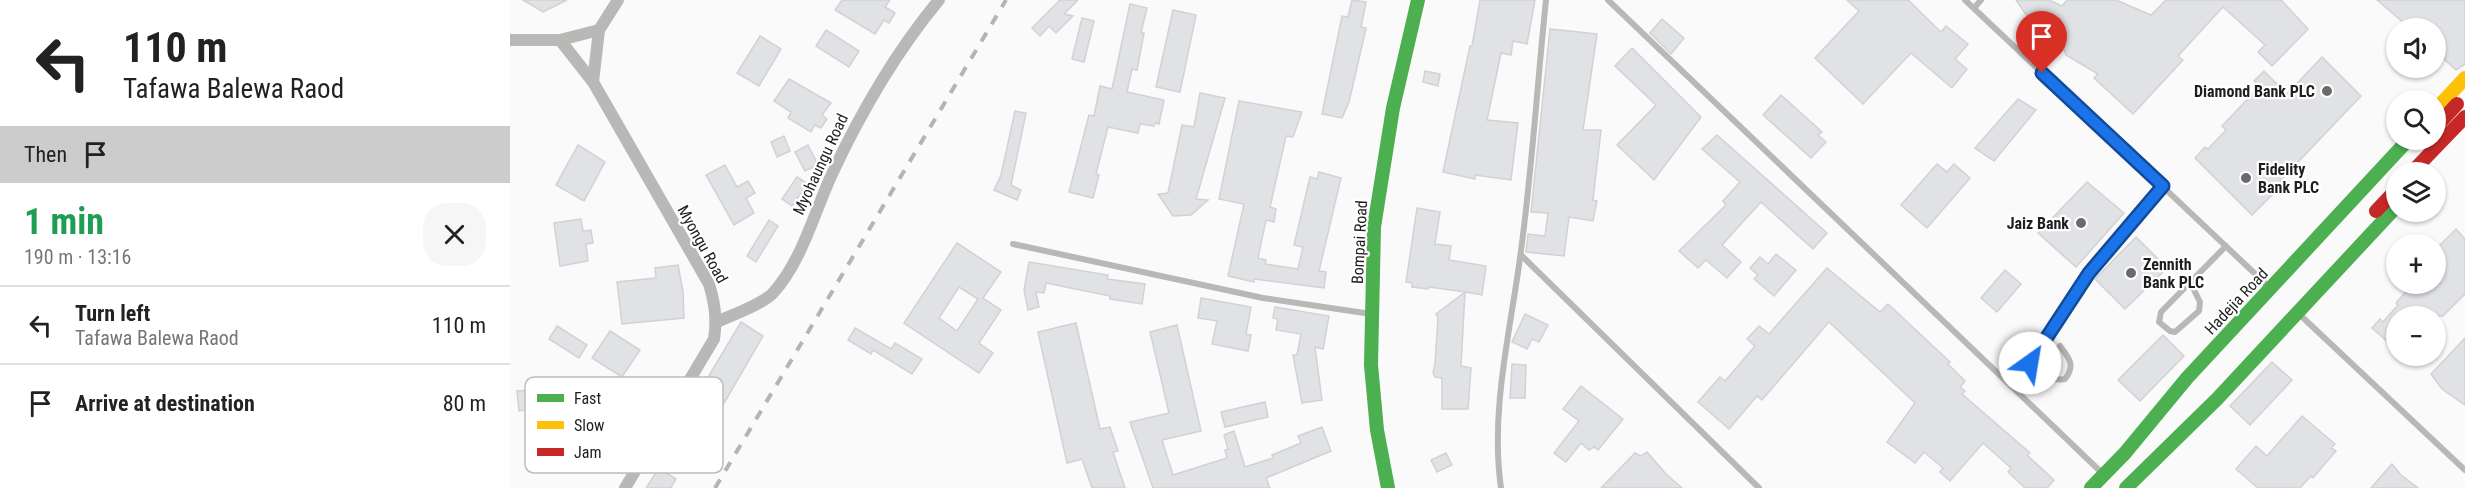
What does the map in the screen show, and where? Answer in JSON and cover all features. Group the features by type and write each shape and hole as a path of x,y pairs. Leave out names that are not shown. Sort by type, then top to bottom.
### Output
{"main road":[{"name":"Bompai Road","path":"1388,488 1377,430 1371,365 1374,227 1393,108 1418,0"},
{"path":"2446,98 2465,78"},
{"path":"2446,116 2465,96"},
{"path":"2422,162 2465,117"},
{"path":"2437,162 2465,132"},
{"name":"Hadejia Road","path":"2091,488 2125,453 2187,378 2399,150"},
{"path":"2125,453 2176,404 2415,150"},
{"path":"2148,466 2185,417 2386,201"},
{"path":"2126,488 2217,399 2386,218"}],"street":[{"path":"593,82 599,30 618,0"},
{"name":"Myohaungu Road","path":"717,322 770,296 783,281 802,244 851,132 880,82 939,0"},
{"path":"510,40 560,40 599,30"},
{"name":"Myongu Road","path":"560,40 593,82 709,284 715,303 717,322 714,339 692,377"},
{"name":"Myongu Road","path":"625,488 634,473"}],"lane":[{"path":"1501,488 1498,467 1498,426 1521,255 1546,0"},
{"path":"1608,0 2103,474"},
{"path":"1965,0 2271,288"},
{"path":"1974,8 1981,0"},
{"path":"2060,346 2071,361 2071,368 2065,379 2056,381 2049,378 2030,361 2089,273 2163,186"},
{"path":"1013,244 1263,298 1372,314"},
{"path":"2190,282 2200,302 2199,311 2175,332 2170,331 2159,322 2161,312 2190,282 2226,246"},
{"path":"1521,255 1759,488"},
{"path":"2298,313 2465,470"}],"building":[{"path":"523,0 567,0 543,12"},
{"path":"842,0 890,0 885,7 895,13 889,23 884,20 875,34 835,10"},
{"path":"1060,0 1078,0 1064,14 1073,16 1056,33 1049,26 1040,36 1032,28"},
{"path":"1352,0 1366,2 1361,27 1366,28 1349,102 1342,118 1322,114 1342,16 1348,17"},
{"path":"1480,0 1535,0 1527,44 1513,41 1511,55 1501,53 1487,120 1518,123 1511,180 1475,175 1475,179 1443,172 1470,46 1472,46"},
{"path":"1847,0 1908,0 1941,32 1946,26 1968,44 1955,59 1967,69 1952,88 1911,53 1863,104 1815,58 1859,11"},
{"path":"2016,0 2049,0 2062,6 2067,0 2116,0 2151,15 2166,0 2281,0 2308,29 2272,66 2258,52 2265,45 2223,7 2178,56 2183,60 2133,114 2094,78 2098,74 2066,55 2062,45 2048,38 2044,28 2029,19"},
{"path":"2377,0 2465,0 2465,64 2456,70 2446,61 2446,18 2398,18"},
{"path":"1130,4 1147,8 1141,33 1144,33 1137,70 1132,69 1127,92 1164,100 1159,124 1155,123 1154,126 1140,124 1138,133 1108,127 1096,174 1099,175 1093,198 1069,192 1089,115 1094,116 1100,86 1112,89"},
{"path":"1173,10 1196,15 1180,92 1156,87"},
{"path":"1082,18 1094,21 1084,62 1072,59"},
{"path":"1662,19 1684,38 1671,54 1650,33"},
{"path":"1550,29 1597,34 1583,130 1601,130 1593,200 1597,201 1593,221 1569,217 1564,256 1526,252 1528,234 1545,236 1548,213 1531,212"},
{"path":"826,30 859,51 849,67 816,46"},
{"path":"760,36 781,49 759,86 737,73"},
{"path":"1632,48 1701,117 1654,180 1617,145 1656,105 1615,66"},
{"path":"2322,57 2361,96 2280,181 2283,184 2252,215 2195,158 2205,147 2208,149 2226,130 2222,126 2260,86 2254,81 2264,71 2287,94"},
{"path":"1425,71 1440,74 1438,86 1423,82"},
{"path":"789,79 831,103 822,115 827,119 821,128 815,125 811,132 788,118 791,112 774,101"},
{"path":"1200,93 1225,98 1196,199 1208,200 1191,215 1173,216 1158,194 1168,193 1182,125 1194,127"},
{"path":"1781,95 1822,132 1818,135 1826,142 1811,158 1763,115"},
{"path":"2018,99 2036,110 1994,161 1975,148"},
{"path":"1239,101 1302,112 1293,137 1286,136 1270,207 1276,209 1274,222 1266,220 1258,258 1266,260 1265,264 1298,269 1303,247 1294,245 1310,177 1317,179 1319,172 1341,178 1319,271 1326,272 1324,288 1254,279 1254,282 1228,276 1244,204 1219,199"},
{"path":"1015,111 1026,113 1011,185 1021,190 1017,200 994,190 1001,175"},
{"path":"1717,135 1827,233 1813,249 1761,202 1722,245 1741,262 1727,278 1706,260 1698,268 1679,251 1726,205 1723,201 1740,182 1702,149"},
{"path":"784,136 790,151 777,157 771,142"},
{"path":"578,145 605,162 584,201 556,185"},
{"path":"808,145 818,165 805,171 795,152"},
{"path":"1937,164 1947,172 1954,164 1970,178 1927,228 1901,205"},
{"path":"725,165 737,187 748,181 755,193 746,198 754,213 734,225 706,175"},
{"path":"797,177 808,184 792,206 782,199"},
{"name":"Jaiz Bank","path":"2087,182 2124,213 2076,267 2038,233"},
{"path":"1417,208 1440,212 1435,244 1451,246 1449,260 1486,266 1482,295 1429,287 1428,289 1412,287 1412,283 1406,282"},
{"path":"581,219 583,231 591,230 593,243 586,244 588,261 560,266 554,223"},
{"path":"769,220 778,226 756,262 747,256"},
{"path":"2456,229 2465,239 2465,294 2446,313 2446,306 2397,306 2396,303 2404,294 2446,294 2446,239"},
{"name":"Zennith Bank PLC","path":"2136,237 2167,268 2125,309 2095,279"},
{"path":"957,243 1001,272 983,298 1001,310 979,343 993,353 979,373 904,323","holes":["959,287 978,299 957,331 939,318"]},
{"path":"1776,254 1796,270 1774,296 1754,279 1758,275 1750,268 1760,257 1768,264"},
{"path":"1029,262 1108,275 1107,279 1145,284 1142,304 1110,299 1110,296 1046,283 1044,293 1036,292 1039,307 1028,310 1024,290"},
{"path":"678,265 683,291 684,318 622,324 617,282 656,278 655,268"},
{"path":"1827,268 1880,312 1888,304 1950,362 1948,364 1965,381 1960,387 1965,391 1962,394 2030,453 2027,455 2054,480 2047,488 2025,488 2008,472 2011,468 1983,443 1950,481 1940,472 1943,468 1924,452 1915,463 1887,442 1915,403 1829,322 1762,400 1757,396 1729,429 1698,402 1720,377 1725,381 1755,346 1747,339 1759,326 1769,334"},
{"path":"2005,270 2021,284 1997,312 1981,298"},
{"path":"1465,292 1461,366 1471,368 1468,409 1442,409 1442,378 1435,377 1433,373 1438,318 1436,314"},
{"path":"1201,298 1251,307 1246,334 1251,335 1248,351 1212,344 1217,321 1198,318"},
{"path":"1275,307 1329,316 1323,349 1315,347 1322,400 1302,403 1293,355 1297,355 1301,334 1276,330 1278,319 1273,318"},
{"path":"1525,314 1548,325 1539,342 1532,339 1527,349 1512,342"},
{"path":"2380,319 2383,322 2386,319 2386,340 2372,328"},
{"path":"741,322 763,336 723,405 723,377 708,377"},
{"path":"1076,323 1100,429 1110,427 1118,451 1113,452 1125,488 1092,488 1082,459 1067,463 1038,332"},
{"path":"1177,325 1201,431 1162,440 1173,475 1227,458 1225,450 1228,449 1224,435 1234,431 1245,467 1273,458 1272,455 1301,443 1298,436 1322,427 1331,451 1266,478 1270,488 1153,488 1130,422 1169,413 1150,332"},
{"path":"557,326 587,345 579,358 549,339"},
{"path":"855,328 891,349 895,343 922,359 912,374 873,350 871,354 848,340"},
{"path":"610,331 640,350 622,377 592,358"},
{"path":"2163,335 2184,356 2140,401 2118,380"},
{"path":"2465,338 2465,405 2442,389 2431,374 2439,366 2446,366 2446,358"},
{"path":"2272,362 2292,380 2250,425 2230,406"},
{"path":"1512,364 1526,365 1525,398 1510,398"},
{"path":"1581,386 1623,419 1598,450 1594,447 1589,450 1581,443 1566,462 1554,453 1579,421 1563,409"},
{"path":"525,390 525,410 519,411 517,391"},
{"path":"1265,402 1268,417 1225,427 1221,412"},
{"path":"2302,416 2335,444 2331,448 2336,451 2313,478 2311,476 2300,488 2258,488 2236,469 2256,446 2267,456"},
{"path":"1647,452 1682,488 1601,488 1635,453 1641,456"},
{"path":"1446,453 1452,465 1437,472 1431,460"},
{"path":"2392,464 2401,475 2418,488 2371,488"},
{"path":"656,473 667,473 676,479 671,488 646,488"}],"railway":[{"path":"715,488 1006,0"}],"traffic: fast":[{"path":"1388,488 1377,430 1371,365 1374,227 1393,108 1418,0"},
{"path":"2091,488 2125,453 2187,378 2399,150"},
{"path":"2126,488 2217,399 2386,218"}],"traffic: slow":[{"path":"2446,98 2465,78"}],"traffic: jam":[{"path":"2446,116 2457,104"},
{"path":"2422,162 2465,117"},
{"path":"2376,211 2386,201"}],"place":[{"name":"Diamond Bank PLC","path":"2327,91"},
{"name":"Fidelity Bank PLC","path":"2246,178"},
{"name":"Jaiz Bank","path":"2081,223"},
{"name":"Zennith Bank PLC","path":"2131,273"}],"route":[{"path":"2030,363 2089,273 2163,186 2042,73"}]}
